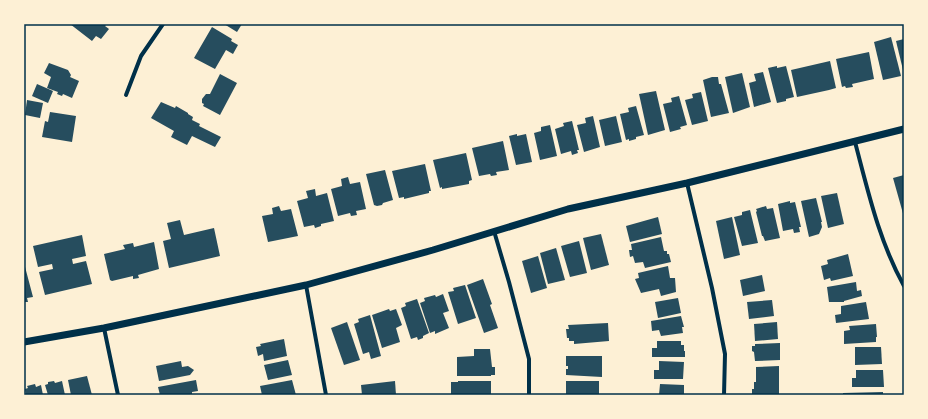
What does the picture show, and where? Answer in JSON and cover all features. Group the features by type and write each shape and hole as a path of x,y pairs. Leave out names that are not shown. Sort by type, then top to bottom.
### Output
{"street":[{"path":"126,96 141,56 163,24"},
{"path":"24,342 104,328 306,285 433,250 568,209 687,184 904,129"},
{"path":"855,142 873,212 897,274 904,286"},
{"path":"687,184 712,288 725,354 724,395"},
{"path":"494,231 510,282 529,359 529,395"},
{"path":"306,285 326,395"},
{"path":"104,328 118,395"}],"building":[{"path":"70,24 107,24 105,26 109,29 101,39 96,36 92,41"},
{"path":"224,24 242,24 237,32"},
{"path":"212,27 232,39 231,41 238,45 233,54 226,50 215,69 194,58"},
{"path":"891,37 901,76 883,80 874,42"},
{"path":"904,39 904,70 903,70 896,41"},
{"path":"869,52 874,79 852,84 853,87 842,87 836,59"},
{"path":"830,61 836,88 797,97 791,70"},
{"path":"49,63 68,70 71,75 70,77 79,81 72,98 63,94 62,96 57,94 58,92 47,88 51,77 44,73"},
{"path":"777,66 777,68 786,66 794,97 777,103 768,68"},
{"path":"763,72 771,102 754,107 749,83 756,81 754,74"},
{"path":"742,73 750,107 733,113 725,77"},
{"path":"220,74 237,83 220,115 203,106 204,104 202,103 202,99 206,94 210,94"},
{"path":"718,77 729,113 711,117 703,80"},
{"path":"37,84 53,91 48,103 32,96"},
{"path":"656,91 665,130 648,135 639,94"},
{"path":"701,92 708,121 692,125 685,100 693,98 692,94"},
{"path":"679,96 687,125 680,127 681,129 670,132 663,104 672,102 671,98"},
{"path":"27,100 43,103 40,118 25,115"},
{"path":"161,102 175,108 176,106 188,113 193,117 192,120 200,124 199,126 221,137 215,147 192,136 187,145 171,137 174,131 151,118"},
{"path":"636,106 644,135 629,141 629,139 626,140 620,114 629,112 628,108"},
{"path":"50,112 76,116 72,142 42,137 45,121 48,122"},
{"path":"593,116 600,147 584,152 577,125 586,123 585,118"},
{"path":"616,116 622,142 605,146 599,120"},
{"path":"572,121 579,150 577,150 578,153 572,155 571,151 561,154 555,129 564,126 563,123"},
{"path":"550,125 557,156 540,160 534,133 541,131 541,127"},
{"path":"517,134 517,136 526,134 532,162 516,165 509,136"},
{"path":"503,141 509,170 496,172 497,175 491,176 490,174 479,176 472,148"},
{"path":"466,153 472,180 469,181 469,184 442,189 442,187 440,188 433,160"},
{"path":"425,164 431,191 429,191 429,193 404,199 404,197 399,198 392,171"},
{"path":"385,170 393,200 377,206 374,205 366,174"},
{"path":"904,175 904,217 893,178"},
{"path":"348,177 350,184 360,182 366,209 356,211 357,215 351,216 350,213 338,216 331,189 342,186 341,179"},
{"path":"315,189 316,196 327,193 334,221 321,224 321,226 315,228 314,225 304,227 297,201 308,198 306,191"},
{"path":"837,193 844,224 828,228 821,196"},
{"path":"816,198 822,227 819,234 809,237 801,201"},
{"path":"790,201 790,203 795,202 801,227 799,227 800,232 794,233 793,229 783,231 778,204"},
{"path":"279,206 281,211 291,209 298,236 268,242 262,216 273,214 272,208"},
{"path":"766,206 767,209 773,208 780,238 765,241 762,236 756,209"},
{"path":"750,210 758,243 742,246 734,217 742,215 742,212"},
{"path":"658,217 662,234 630,242 626,226"},
{"path":"732,217 740,255 724,259 716,221"},
{"path":"180,220 184,235 214,228 220,256 169,268 163,241 171,239 167,223"},
{"path":"601,234 609,265 591,270 583,238"},
{"path":"82,235 86,256 72,259 73,264 86,261 92,284 45,295 39,272 53,269 52,264 38,267 33,246"},
{"path":"661,237 664,251 667,251 667,254 669,254 671,262 645,268 643,262 635,263 633,256 630,257 629,250 632,250 631,244"},
{"path":"579,241 587,273 570,277 561,246"},
{"path":"154,242 159,269 138,275 139,278 133,279 133,276 112,281 110,280 104,254 125,249 123,245 133,243 134,247"},
{"path":"556,248 565,280 548,284 540,253"},
{"path":"848,254 853,276 831,281 830,278 824,280 821,266 828,264 827,260"},
{"path":"538,256 547,288 531,293 522,261"},
{"path":"24,263 33,297 27,298 28,302 24,302"},
{"path":"668,266 670,278 675,278 676,292 661,296 659,289 641,293 635,279 639,278 638,273"},
{"path":"762,275 765,291 743,296 740,280"},
{"path":"483,279 492,304 490,305 498,328 484,333 467,285"},
{"path":"856,282 857,291 861,290 862,296 844,302 829,302 827,287"},
{"path":"465,285 476,318 458,324 448,292 454,291 453,288"},
{"path":"443,294 449,311 443,313 449,328 435,334 435,331 430,333 420,303 425,301 424,298 435,295 436,297"},
{"path":"678,298 681,313 658,318 655,302"},
{"path":"417,299 429,333 418,340 417,337 411,339 401,308 406,306 405,303"},
{"path":"772,300 774,316 749,319 747,302"},
{"path":"866,302 869,319 836,323 835,315 841,314 841,306"},
{"path":"389,309 390,311 396,309 402,325 396,328 400,342 382,348 372,315"},
{"path":"370,315 381,356 371,359 369,352 363,354 354,324 359,322 358,319"},
{"path":"681,316 684,327 682,327 683,333 661,336 659,330 652,331 651,321"},
{"path":"347,322 360,360 344,365 331,328"},
{"path":"777,322 778,339 755,341 754,324"},
{"path":"608,323 609,341 574,344 574,341 569,341 569,338 567,338 566,329 569,329 568,325"},
{"path":"876,324 876,342 844,344 844,331 850,330 849,326"},
{"path":"284,339 287,356 264,361 263,354 258,356 256,347 261,346 260,344"},
{"path":"657,341 681,341 681,345 684,345 685,357 652,357 652,348 657,348"},
{"path":"780,343 780,360 755,361 752,346 755,346 755,344"},
{"path":"855,347 881,347 882,364 855,365"},
{"path":"474,349 490,349 492,367 495,367 495,375 457,376 457,357 474,356"},
{"path":"566,356 602,356 602,377 566,375 566,369 568,369 568,366 566,366"},
{"path":"288,360 292,375 268,380 264,365"},
{"path":"181,361 182,367 188,366 194,370 190,375 159,381 156,366"},
{"path":"659,361 684,362 683,379 654,379 654,370 659,370"},
{"path":"779,366 779,395 752,395 754,382 756,382 756,367"},
{"path":"856,370 883,370 884,387 852,387 852,378 856,378"},
{"path":"87,376 92,395 71,395 68,380"},
{"path":"196,380 198,391 192,392 192,395 160,395 158,387"},
{"path":"292,380 296,395 262,395 260,386"},
{"path":"54,381 55,383 62,381 65,395 48,395 45,385 48,384 48,382"},
{"path":"395,381 396,395 362,395 361,385"},
{"path":"491,381 491,395 451,394 451,382"},
{"path":"566,381 599,381 599,395 566,395"},
{"path":"35,384 36,387 41,385 43,395 26,395 25,389 28,388 27,386"},
{"path":"660,384 684,385 684,395 659,395"},
{"path":"883,392 883,395 843,395 843,393"}]}
